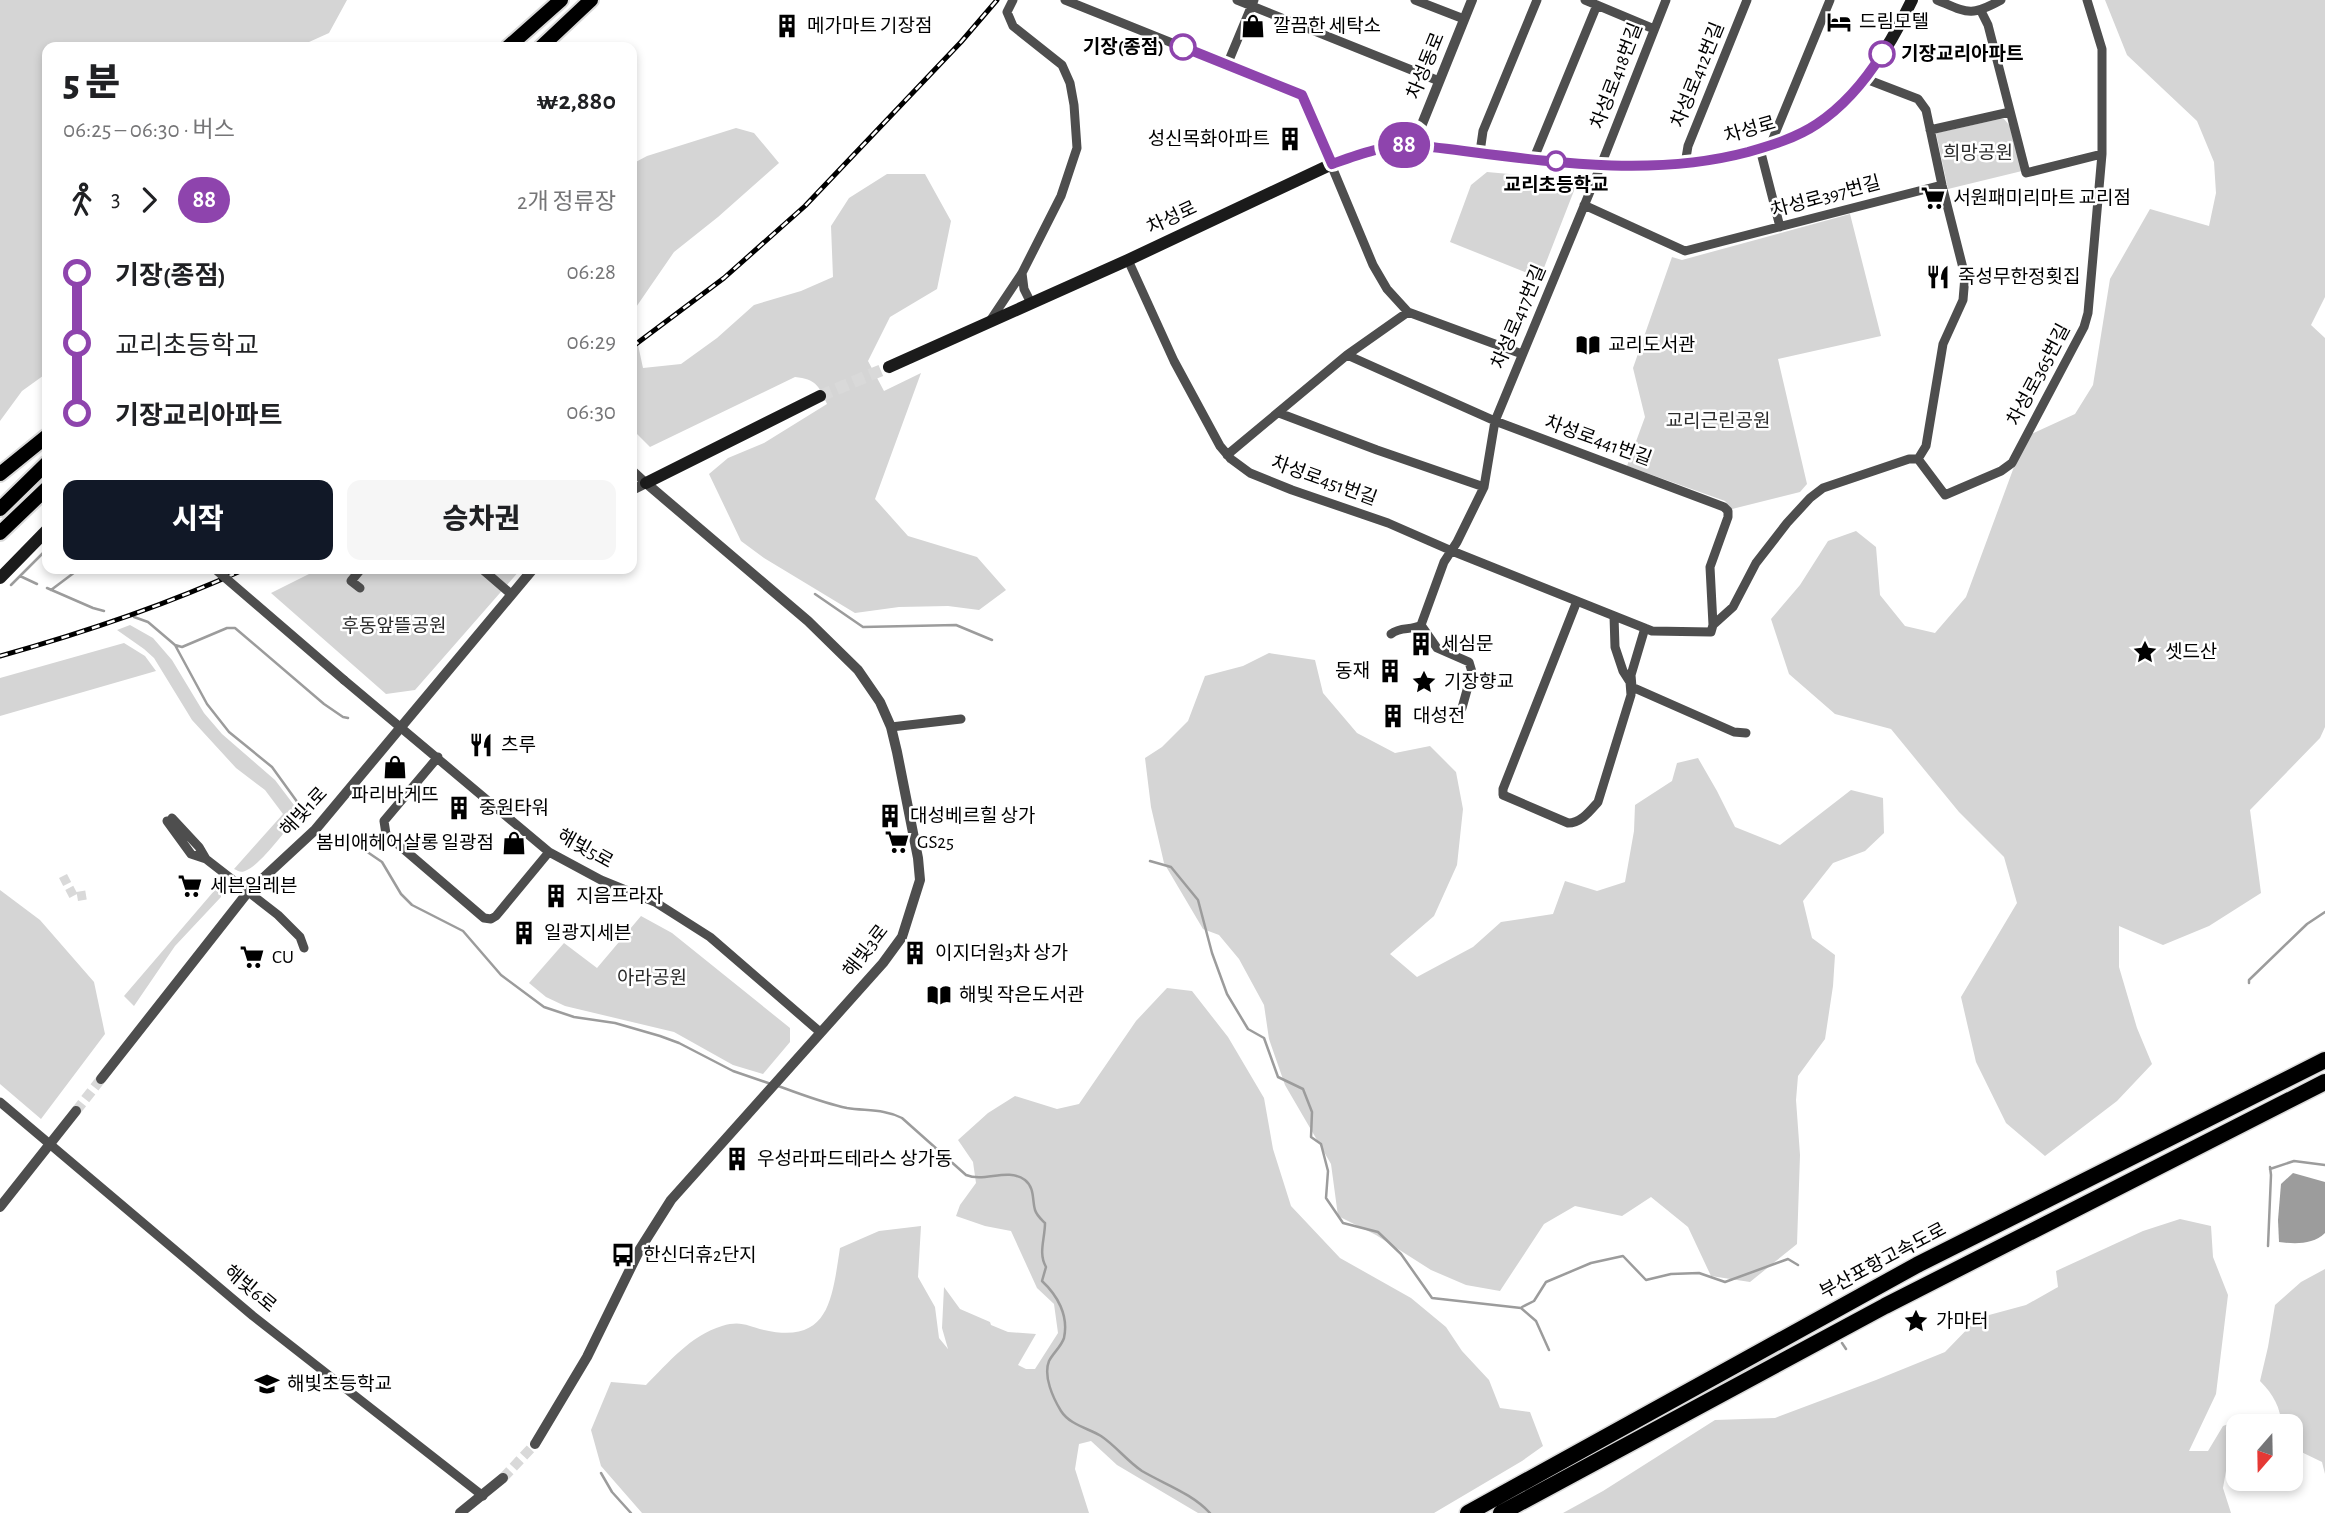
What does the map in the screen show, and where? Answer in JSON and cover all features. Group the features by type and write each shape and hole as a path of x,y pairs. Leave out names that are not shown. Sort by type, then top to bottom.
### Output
{"highway":[{"name":"부산포항고속도로","path":"1468,1513 1917,1265 2325,1060"},
{"path":"1501,1513 1885,1306 2325,1082"}],"main road":[{"path":"514,42 561,0"},
{"path":"546,42 591,0"},
{"name":"차성로","path":"889,366 1128,260 1332,164 1377,148 1414,145 1601,165 1685,164 1765,147 1818,123 1866,79 1912,0"},
{"path":"646,483 820,396"},
{"path":"0,474 42,440"},
{"path":"0,509 42,468"},
{"path":"0,533 42,493"},
{"path":"0,578 42,535"}],"street":[{"path":"989,323 1022,273 1061,196 1077,148 1070,83 1062,65 1013,26 1007,12 1013,0"},
{"path":"1065,0 1302,95 1373,265 1387,289 1408,312 1522,354"},
{"path":"1237,0 1253,3 1439,81"},
{"path":"1415,0 1464,19"},
{"name":"차성동로","path":"1414,145 1472,0"},
{"path":"1480,152 1483,131 1537,0"},
{"path":"1585,0 1654,29"},
{"name":"차성로418번길","path":"1601,165 1666,0"},
{"name":"차성로412번길","path":"1685,164 1688,146 1747,0"},
{"path":"1780,227 1765,147 1830,0"},
{"path":"1937,0 1965,11 1981,11 2001,0"},
{"name":"차성로365번길","path":"1918,459 1945,495 2001,471 2012,463 2087,320 2102,154 2102,49 2087,0"},
{"path":"1227,65 1253,3"},
{"path":"1534,158 1597,5"},
{"path":"1981,11 1988,25 2026,173 2102,154"},
{"path":"1713,625 1733,607 1756,563 1810,498 1823,488 1909,459 1918,459 1926,446 1943,344 1963,300 1964,271 1941,185 1926,110 1918,99 1866,79"},
{"path":"1930,130 2010,112"},
{"name":"차성로417번길","path":"1421,625 1444,562 1483,487 1495,421 1601,165"},
{"name":"차성로397번길","path":"1584,205 1685,251 1941,185"},
{"name":"차성로451번길","path":"1128,260 1174,360 1220,446 1250,473 1388,523 1660,633 1711,632 1713,625"},
{"path":"1022,273 1024,289 1031,303"},
{"path":"1227,455 1347,355 1408,312"},
{"name":"차성로441번길","path":"1347,355 1495,421 1724,507 1728,511 1710,567 1713,625"},
{"path":"1279,413 1483,487"},
{"path":"637,475 646,483 637,488"},
{"name":"해빛3로","path":"535,1444 587,1357 640,1249 671,1200 883,963 902,937 920,880 918,858 891,727 880,702 858,670 777,594 646,483"},
{"name":"해빛5로","path":"221,574 549,852 601,880 654,902 710,937 820,1032"},
{"path":"357,574 351,581 360,588"},
{"path":"488,574 511,594"},
{"name":"해빛1로","path":"101,1079 248,892 315,830 529,574"},
{"path":"1577,601 1503,789 1503,796 1568,822 1574,823 1589,813 1598,802 1629,705 1630,682 1646,628"},
{"path":"1614,616 1615,647 1632,687 1734,732 1746,733"},
{"path":"1391,634 1402,628 1414,629 1421,625 1437,648 1469,662 1472,672 1462,708"},
{"path":"891,727 961,719"},
{"path":"438,757 384,821 383,827 386,834 484,918 491,919 496,916 549,852"},
{"path":"169,819 199,847 206,859 293,928 300,936 304,948"},
{"name":"해빛6로","path":"0,1102 253,1316 483,1496"},
{"path":"0,1207 76,1111"},
{"path":"460,1513 503,1478"}],"green space":[{"path":"0,0 347,0 329,33 309,42 42,42 42,377 22,391 0,421"},
{"path":"2105,0 2325,0 2325,297 2311,325 2325,338 2325,727 2320,738 2250,810 2261,893 2209,926 2163,945 2119,926 2119,967 2137,1028 2152,1064 2117,1101 2045,1156 2006,1123 1976,1062 1961,997 2017,903 2004,857 1959,812 1891,729 1835,714 1789,674 1771,619 1800,585 1828,541 1856,531 1876,547 1880,595 1905,626 1935,633 1966,597 2025,437 2075,414 2093,385 2110,279 2150,209 2209,226 2216,193 2214,162 2197,121 2127,55"},
{"name":"희망공원","path":"2004,119 2010,126 2022,171 1948,189 1936,133"},
{"path":"736,128 754,133 779,163 674,252 637,306 637,161"},
{"path":"1487,172 1575,180 1577,183 1540,278 1450,242 1471,185"},
{"path":"887,174 925,174 951,221 937,289 890,317 868,361 884,391 921,373 875,499 908,536 977,557 1006,590 979,610 948,606 899,607 855,613 741,541 709,474 728,458 764,443 827,404 819,388 812,382 795,377 650,447 637,434 637,340 643,368 681,364 717,338 754,305 801,291 833,277 831,226 849,198"},
{"name":"교리근린공원","path":"1850,214 1881,336 1778,359 1807,484 1800,492 1732,509 1725,501 1627,466 1645,417 1633,368 1672,257 1682,260"},
{"name":"후동앞뜰공원","path":"309,574 517,574 415,690 386,694 271,593"},
{"path":"130,625 153,638 172,660 204,713 222,734 275,780 300,813 266,854 245,871 234,869 283,814 265,790 236,768 192,720 154,658 117,630"},
{"path":"124,643 145,656 156,671 0,716 0,678"},
{"path":"1269,653 1315,660 1323,693 1357,733 1395,753 1430,746 1456,772 1463,809 1457,865 1434,916 1390,954 1417,977 1473,947 1501,922 1553,914 1565,881 1597,891 1625,882 1634,831 1635,805 1672,781 1677,763 1698,758 1735,827 1780,845 1851,790 1883,798 1884,833 1865,851 1833,863 1803,901 1812,938 1835,955 1825,1039 1798,1076 1796,1100 1800,1155 1797,1244 1750,1282 1711,1276 1688,1227 1651,1197 1622,1216 1575,1206 1544,1224 1500,1291 1466,1285 1431,1270 1376,1235 1338,1216 1331,1164 1285,1085 1269,1039 1264,1005 1239,959 1219,935 1203,929 1164,863 1151,807 1145,758 1162,747 1188,721 1205,676 1243,666"},
{"path":"220,884 221,897 175,946 134,1006 124,996"},
{"path":"0,890 40,920 94,982 105,1034 41,1119 0,1084"},
{"name":"아라공원","path":"641,916 672,933 790,1028 790,1042 763,1074 733,1065 674,1032 565,1006 546,997 529,983 564,943 597,968"},
{"path":"1167,988 1192,991 1228,1037 1264,1098 1273,1149 1291,1206 1340,1258 1411,1298 1446,1327 1462,1351 1489,1380 1500,1408 1530,1412 1543,1446 1434,1513 1198,1513 1117,1465 1091,1441 1079,1444 1075,1469 1089,1513 642,1513 601,1466 591,1430 611,1382 646,1385 690,1343 711,1330 729,1324 786,1333 803,1331 815,1324 830,1300 840,1248 879,1231 921,1226 918,1277 935,1307 939,1338 948,1349 942,1328 944,1287 960,1309 990,1322 991,1325 1008,1332 1036,1334 1018,1365 1035,1369 1058,1333 1054,1304 1037,1288 1011,1231 956,1216 960,1205 976,1183 973,1162 958,1140 988,1113 1015,1096 1057,1109 1079,1104 1136,1021"},
{"path":"2180,1219 2211,1226 2213,1257 2228,1295 2216,1394 2189,1451 2208,1451 2226,1425 2226,1471 2223,1488 2231,1513 1563,1513 1603,1491 1715,1420 1775,1418 1945,1352 1978,1318 2026,1305 2058,1287 2056,1271 2143,1231"},
{"path":"2325,1269 2325,1474 2322,1462 2303,1453 2303,1414 2280,1414 2269,1391 2260,1381 2275,1305 2301,1282"}],"shaded area":[{"path":"2293,1173 2325,1182 2325,1233 2309,1242 2279,1242 2281,1184"}],"waterway":[{"path":"20,576 42,554"},
{"path":"51,590 72,574"},
{"path":"11,585 20,576 37,584"},
{"path":"47,588 104,611"},
{"path":"815,594 863,627 956,625 992,640"},
{"path":"134,617 148,622 175,645 207,704 229,732 272,767 298,803 308,812"},
{"path":"175,645 182,647 227,628 235,628 324,704 348,718"},
{"path":"337,835 382,862 401,894 412,905 463,931 501,975 544,1007 574,1017 615,1023 660,1036 733,1071 771,1084"},
{"path":"1150,861 1171,867 1198,900 1212,953 1227,994 1248,1029 1264,1038 1278,1077 1303,1089 1312,1112 1311,1137 1321,1144 1328,1171 1326,1198 1343,1223 1378,1232 1401,1254 1432,1298 1521,1308 1536,1321 1549,1350"},
{"path":"2249,983 2249,980 2307,924 2325,912"},
{"path":"778,1086 838,1106 896,1115 966,1175 1011,1175 1025,1180 1032,1190 1036,1212 1045,1223 1042,1251 1046,1267 1042,1281 1057,1299 1065,1321 1064,1338 1047,1367 1050,1387 1058,1406 1069,1420 1101,1436 1142,1471 1186,1495 1210,1513"},
{"path":"2270,1169 2294,1161 2325,1165"},
{"path":"2268,1246 2270,1167"},
{"path":"1522,1307 1534,1301 1546,1282 1591,1263 1623,1256 1646,1280 1671,1274 1699,1273 1725,1282 1788,1259 1798,1265"},
{"path":"1842,1343 1846,1349"},
{"path":"601,1473 612,1492 631,1513"}],"tunnel":[{"path":"820,396 889,367"},
{"path":"63,876 74,897 86,895"},
{"path":"76,1111 101,1079"},
{"path":"503,1478 535,1444"}],"railway":[{"path":"637,343 724,278 805,206 961,42 997,0"},
{"path":"0,656 124,617 233,574"}],"bus line":[{"name":"88","path":"1183,47 1302,95 1332,164 1392,145 1601,165 1665,165 1713,160 1760,149 1806,131 1840,105 1866,79 1882,54"}],"place":[{"name":"드림모텔","path":"1839,22"},
{"name":"메가마트 기장점","path":"787,26"},
{"name":"깔끔한 세탁소","path":"1253,26"},
{"name":"기장(종점)","path":"1183,47"},
{"name":"기장교리아파트","path":"1882,54"},
{"name":"성신목화아파트","path":"1290,139"},
{"name":"교리초등학교","path":"1556,161"},
{"name":"서원패미리마트 교리점","path":"1933,198"},
{"name":"죽성무한정횟집","path":"1938,277"},
{"name":"교리도서관","path":"1588,345"},
{"name":"세심문","path":"1421,644"},
{"name":"셋드산","path":"2145,652"},
{"name":"동재","path":"1390,671"},
{"name":"기장향교","path":"1424,682"},
{"name":"대성전","path":"1393,716"},
{"name":"츠루","path":"481,745"},
{"name":"파리바게뜨","path":"395,767"},
{"name":"중원타워","path":"459,808"},
{"name":"대성베르힐 상가","path":"890,816"},
{"name":"GS25","path":"897,842"},
{"name":"봄비애헤어살롱 일광점","path":"514,843"},
{"name":"세븐일레븐","path":"190,886"},
{"name":"지음프라자","path":"556,896"},
{"name":"일광지세븐","path":"524,933"},
{"name":"이지더원3차 상가","path":"915,953"},
{"name":"CU","path":"252,957"},
{"name":"해빛 작은도서관","path":"939,995"},
{"name":"우성라파드테라스 상가동","path":"737,1159"},
{"name":"한신더휴2단지","path":"623,1255"},
{"name":"가마터","path":"1916,1321"},
{"name":"해빛초등학교","path":"267,1384"}]}
